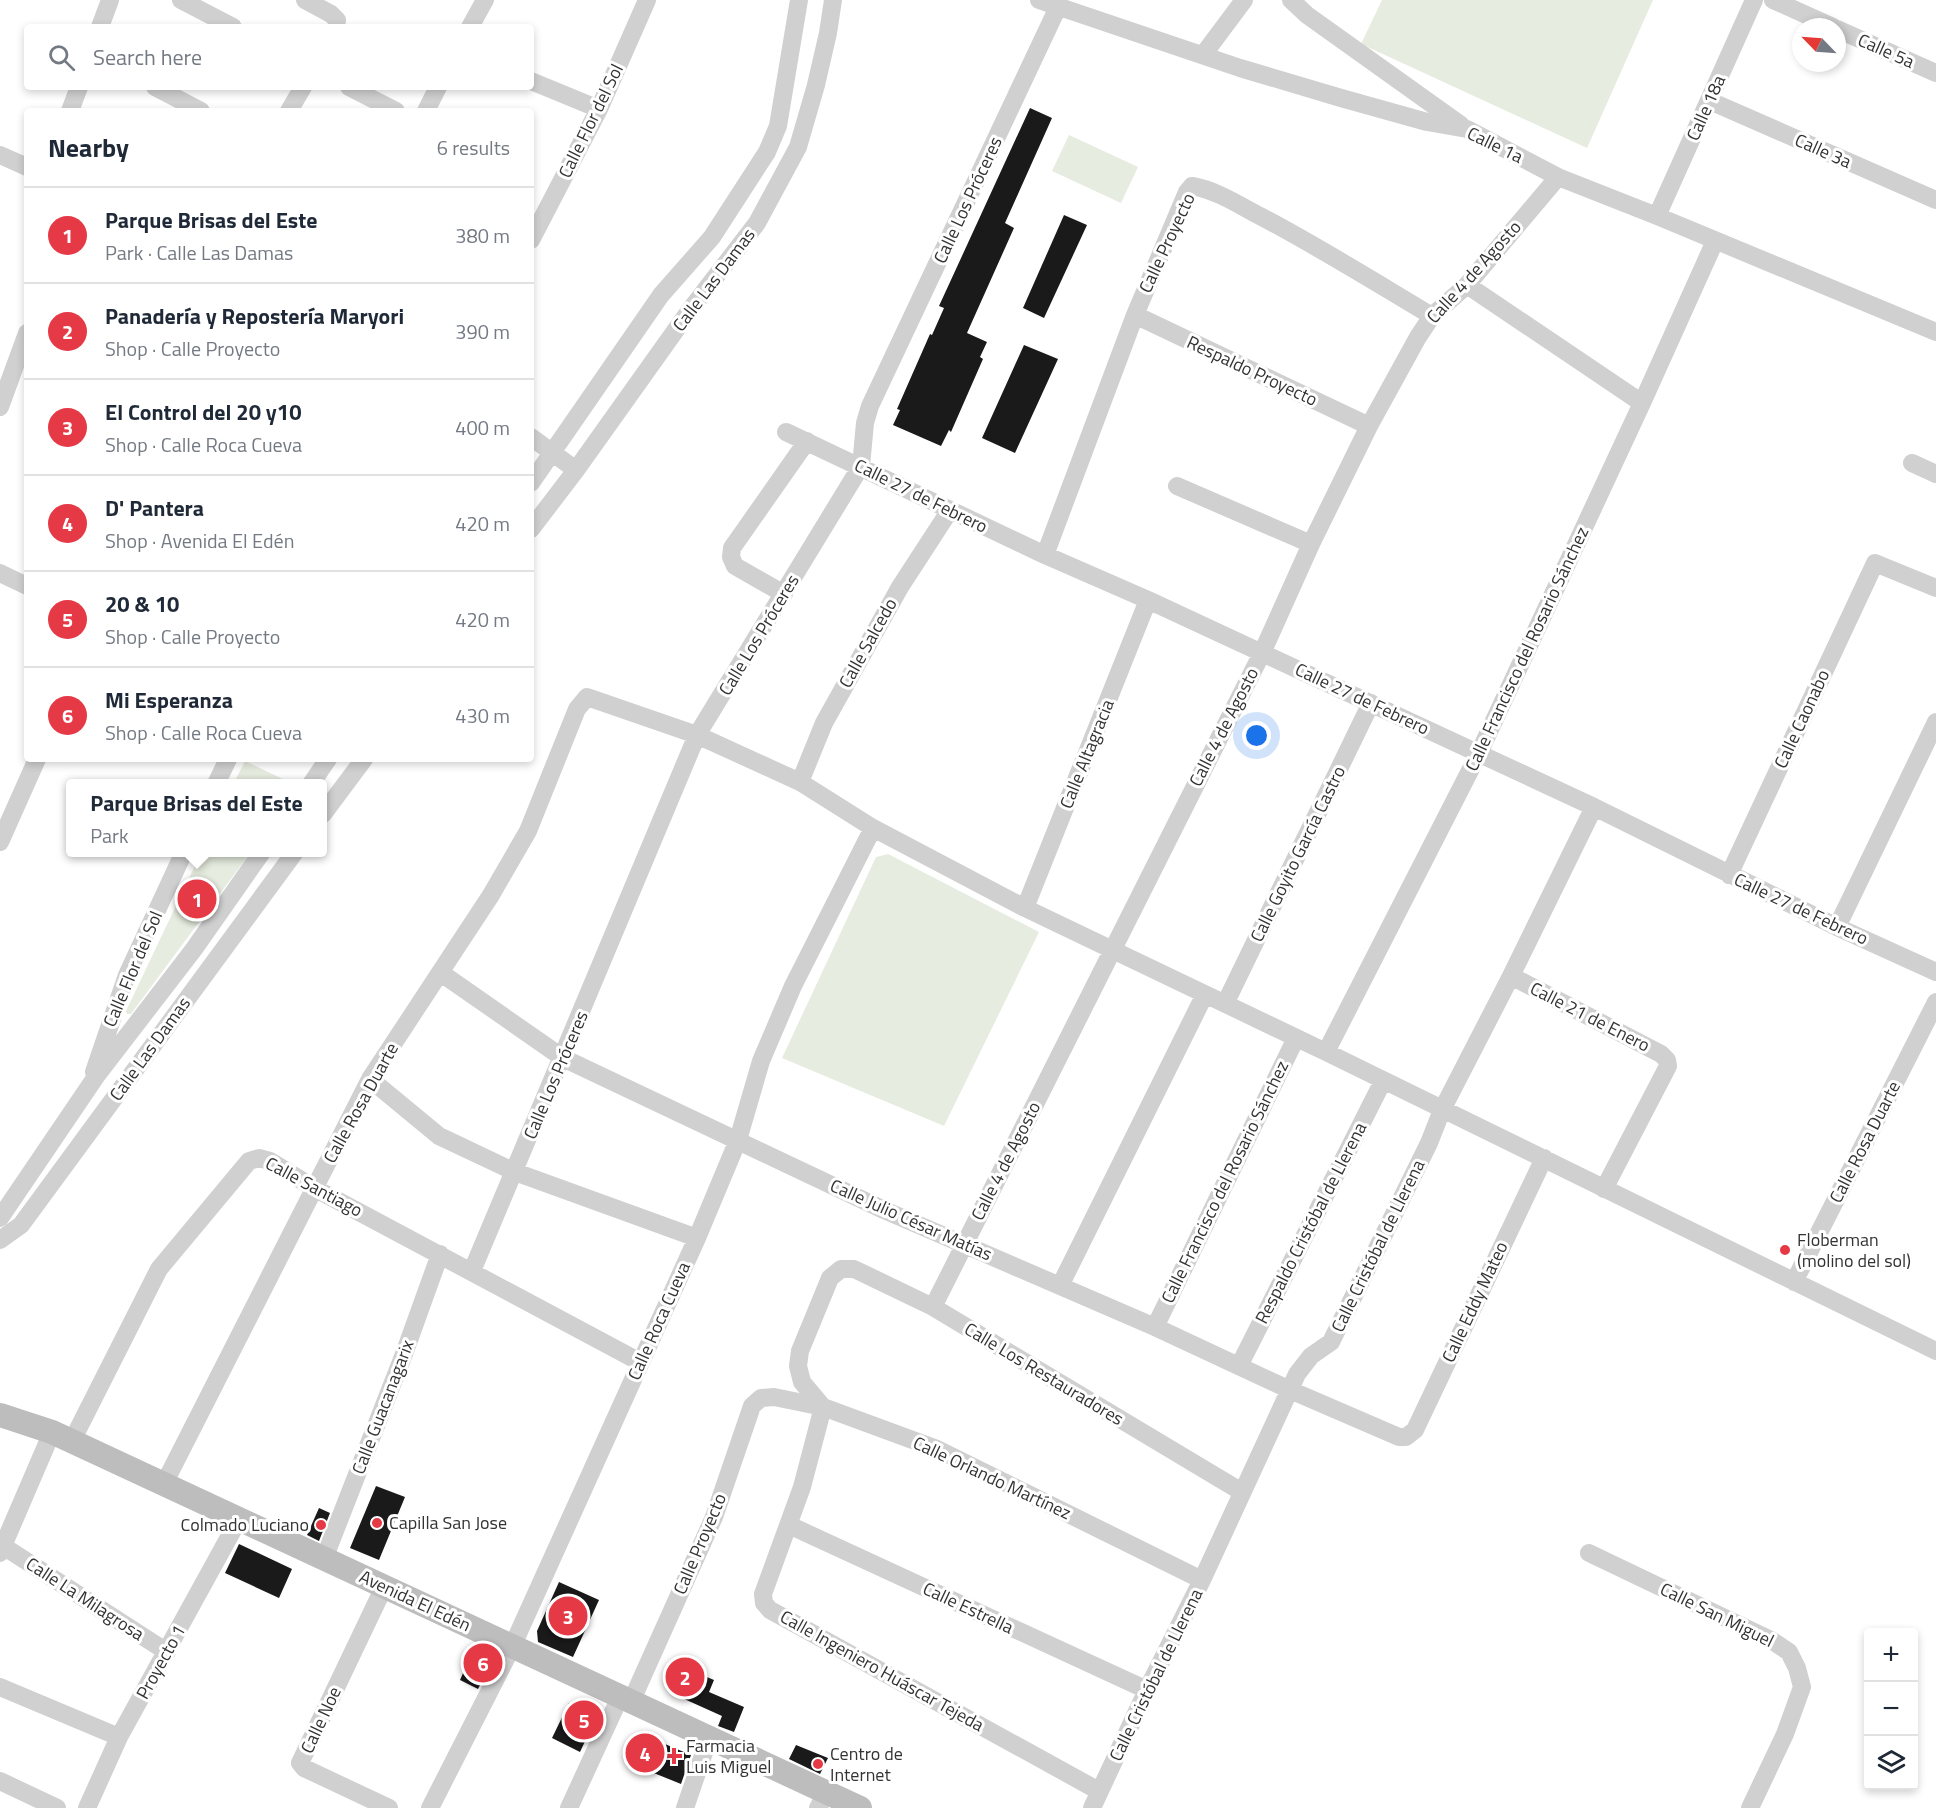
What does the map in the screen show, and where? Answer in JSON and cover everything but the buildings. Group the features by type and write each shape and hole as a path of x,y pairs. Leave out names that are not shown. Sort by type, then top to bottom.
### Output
{"street":[{"path":"101,24 110,0"},
{"path":"181,0 227,24"},
{"path":"305,0 331,14 337,20 336,24"},
{"path":"473,24 485,0"},
{"name":"Calle Flor del Sol","path":"534,234 599,109 647,0"},
{"name":"Calle Las Damas","path":"534,479 661,295 712,237 773,140 778,126 799,0"},
{"name":"Calle Las Damas","path":"534,526 690,310 757,223 798,147 816,86 833,0"},
{"name":"Calle 1a","path":"1039,0 1240,68 1427,122 1467,129 1557,177 1936,332"},
{"path":"1203,55 1244,0"},
{"path":"1291,0 1310,8 1467,129"},
{"name":"Calle 18a","path":"1657,216 1754,0"},
{"name":"Calle 5a","path":"1773,0 1813,18"},
{"name":"Calle Los Próceres","path":"472,1271 697,735 861,466 865,423 870,406 1059,7"},
{"name":"Calle 5a","path":"1846,33 1936,73"},
{"path":"534,82 599,109"},
{"path":"71,108 78,90"},
{"path":"161,90 195,108"},
{"path":"291,108 301,90"},
{"path":"355,90 390,108"},
{"path":"428,108 436,90"},
{"name":"Calle 3a","path":"1710,101 1936,200"},
{"path":"773,140 798,147"},
{"path":"0,155 24,166"},
{"name":"Calle 4 de Agosto","path":"933,1307 1262,653 1311,544 1369,426 1418,337 1432,316 1467,285 1557,177"},
{"name":"Calle Proyecto","path":"1045,555 1135,315 1187,192 1192,186 1228,199 1309,242 1432,316"},
{"name":"Calle Francisco del Rosario Sánchez","path":"1326,1052 1479,753 1715,241"},
{"path":"1467,285 1642,403"},
{"name":"Respaldo Proyecto","path":"1135,315 1369,426"},
{"path":"0,407 24,341"},
{"name":"Calle 27 de Febrero","path":"786,432 1045,555 1148,600 1479,753 1837,927 1936,972"},
{"path":"534,439 576,470"},
{"path":"784,594 735,566 731,557 732,548 807,441"},
{"path":"1912,463 1936,474"},
{"path":"1177,486 1311,544"},
{"name":"Calle Salcedo","path":"800,782 824,723 900,587 950,510"},
{"name":"Calle Caonabo","path":"1729,875 1875,563 1936,588"},
{"path":"0,573 24,585"},
{"name":"Calle Altagracia","path":"1025,908 1148,600"},
{"name":"Calle Rosa Duarte","path":"164,1484 370,1079 441,973 528,831 577,709 586,697 697,735"},
{"name":"Calle Goyito García Castro","path":"1225,1004 1371,704"},
{"path":"1837,927 1936,722"},
{"path":"697,735 800,782 873,828 1025,908 1544,1158 1936,1351"},
{"path":"0,842 36,762"},
{"path":"218,779 226,762"},
{"path":"313,779 326,762"},
{"path":"327,809 362,762"},
{"name":"Calle Cristóbal de Llerena","path":"1092,1808 1147,1689 1202,1580 1297,1374 1311,1356 1331,1342 1429,1143 1442,1110 1594,807"},
{"name":"Calle Roca Cueva","path":"430,1808 512,1647 697,1238 738,1140 761,1061 789,996 873,828"},
{"name":"Calle Flor del Sol","path":"88,1088 128,975 182,857"},
{"name":"Calle Las Damas","path":"0,1218 88,1088 194,949 258,857"},
{"name":"Calle Las Damas","path":"0,1240 21,1225 291,857"},
{"name":"Calle Julio César Matías","path":"441,973 563,1058 884,1210 1155,1327 1290,1390 1399,1437"},
{"name":"Calle 21 de Enero","path":"1511,976 1661,1054 1667,1060 1668,1066 1604,1189"},
{"path":"1060,1286 1204,994"},
{"name":"Calle Rosa Duarte","path":"1794,1282 1936,1002"},
{"name":"Calle Francisco del Rosario Sánchez","path":"1155,1327 1296,1038"},
{"path":"370,1079 439,1136 515,1172 697,1238"},
{"name":"Respaldo Cristóbal de Llerena","path":"1239,1366 1383,1081"},
{"name":"Calle Santiago","path":"2,1550 62,1437 159,1269 249,1161 259,1158 270,1161 314,1188 640,1362"},
{"name":"Calle Eddy Mateo","path":"1399,1437 1406,1437 1415,1430 1544,1158"},
{"name":"Calle Guacanagarix","path":"324,1559 404,1354 440,1254"},
{"name":"Calle Los Restauradores","path":"823,1407 802,1382 798,1366 800,1351 830,1278 841,1269 854,1269 933,1307 1242,1492"},
{"name":"Calle Proyecto","path":"569,1808 714,1517 752,1406 761,1398 774,1398"},
{"name":"Calle Orlando Martínez","path":"774,1398 823,1407 937,1449 1202,1580"},
{"name":"Calle Ingeniero Huáscar Tejeda","path":"823,1407 802,1487 763,1594 764,1603 770,1610 1099,1791"},
{"name":"Avenida El Edén","path":"0,1415 62,1437 709,1738 822,1801 860,1808"},
{"name":"Proyecto 1","path":"87,1808 119,1737 239,1519"},
{"name":"Calle Estrella","path":"789,1526 1147,1689"},
{"name":"Calle La Milagrosa","path":"2,1550 167,1652"},
{"name":"Calle San Miguel","path":"1589,1553 1771,1640 1789,1652 1797,1668 1802,1687 1785,1734 1750,1808"},
{"name":"Calle Noe","path":"384,1587 300,1763 304,1768 388,1808"},
{"path":"0,1687 119,1737"},
{"path":"685,1808 709,1738"},
{"path":"0,1780 57,1808"}],"shaded area":[{"path":"1382,0 1653,0 1587,148 1361,44"},
{"path":"1069,135 1138,167 1121,203 1052,171"},
{"path":"244,762 247,762 283,779 236,779"},
{"path":"888,854 1039,932 944,1126 782,1058 876,857"},
{"path":"199,857 247,857 131,1014 127,1014 126,1011"}],"place":[{"name":"Parque Brisas del Este","path":"197,899"},
{"name":"Floberman (molino del sol)","path":"1785,1250"},
{"name":"Capilla San Jose","path":"377,1523"},
{"name":"Colmado Luciano","path":"321,1525"},
{"name":"El Control del 20 y10","path":"568,1616"},
{"name":"Mi Esperanza","path":"483,1663"},
{"name":"Panadería y Repostería Maryori","path":"685,1677"},
{"name":"20 & 10","path":"584,1720"},
{"name":"D' Pantera","path":"645,1753"},
{"name":"Farmacia Luis Miguel","path":"674,1756"},
{"name":"Centro de Internet","path":"818,1764"}]}
